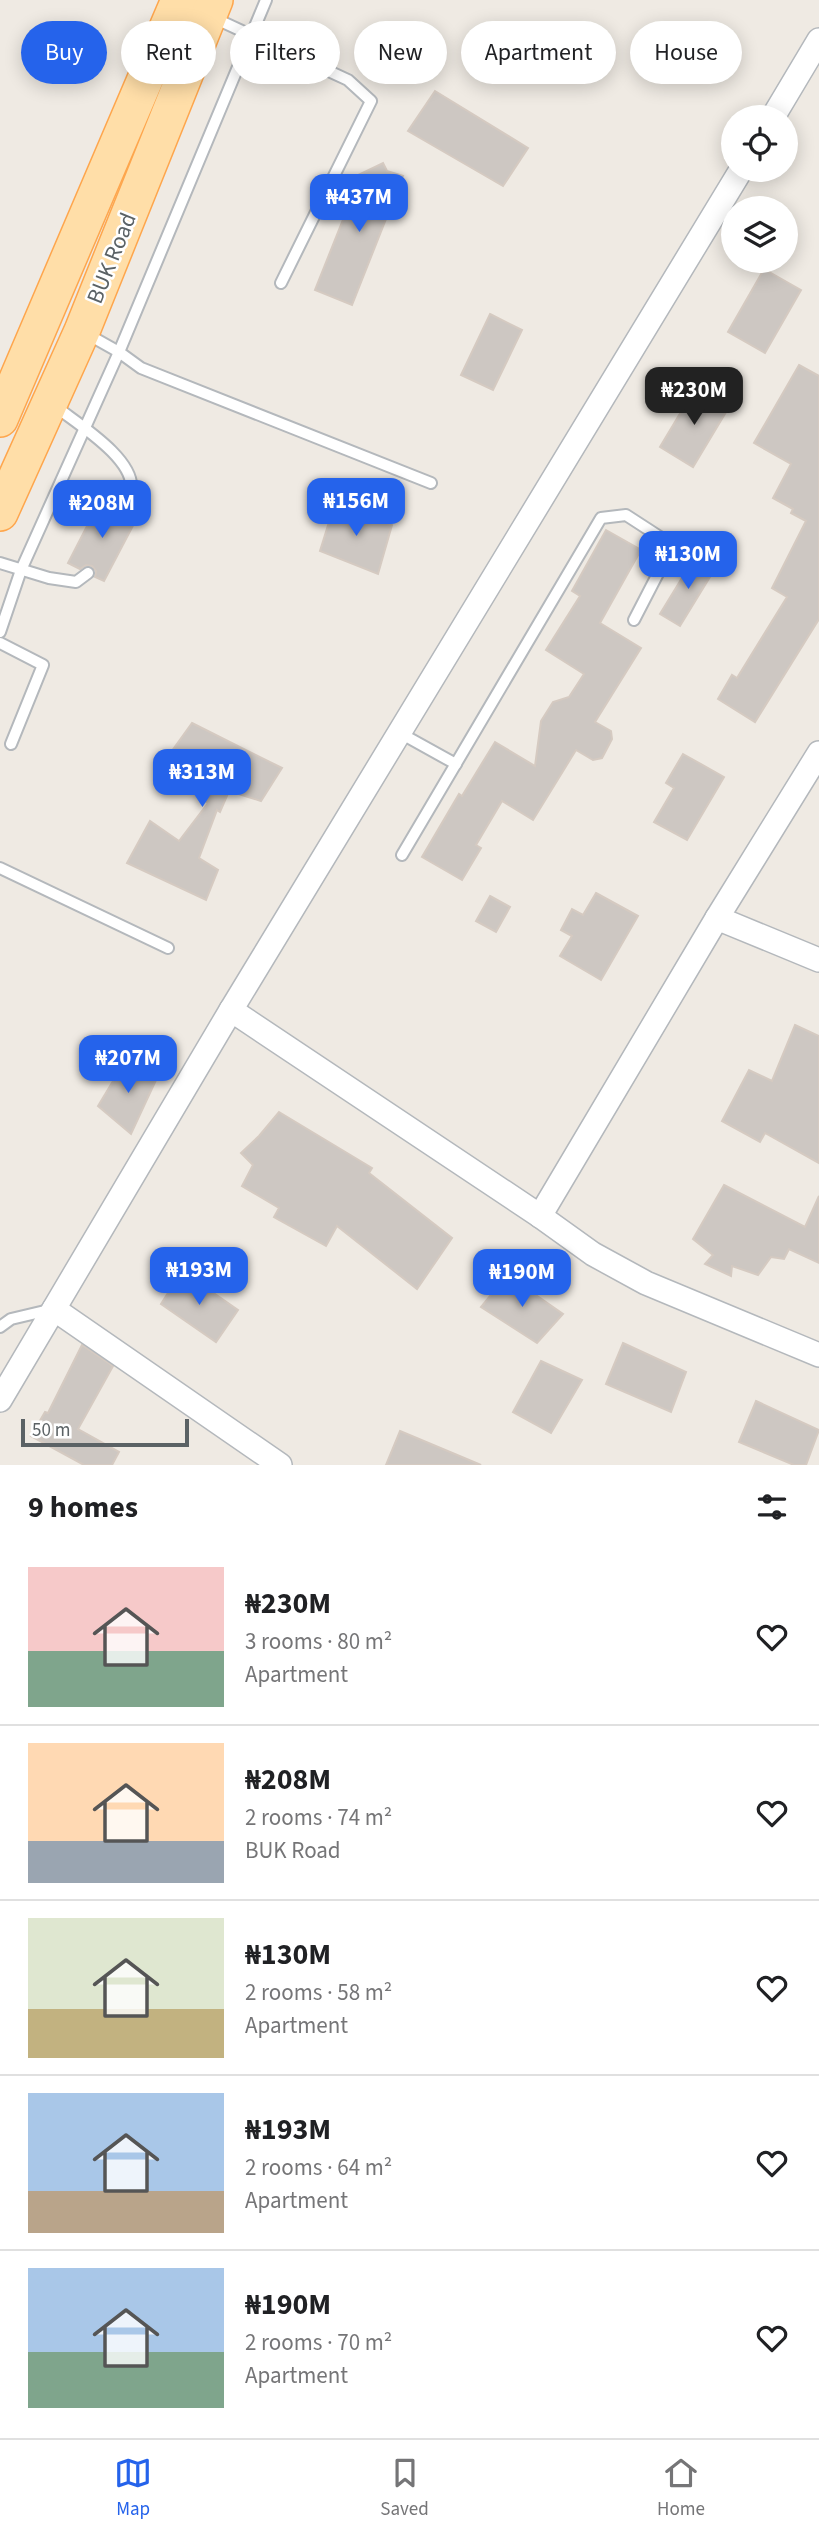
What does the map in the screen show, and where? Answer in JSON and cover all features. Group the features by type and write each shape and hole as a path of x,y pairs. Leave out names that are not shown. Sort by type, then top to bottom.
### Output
{"main road":[{"name":"BUK Road","path":"0,513 82,331 201,5"},
{"name":"BUK Road","path":"2,408 201,5"}],"street":[{"path":"780,105 819,40"},
{"path":"0,1400 231,1010 734,182"},
{"path":"540,1216 717,918 819,753"},
{"path":"717,918 819,960"},
{"path":"231,1010 593,1254 646,1283 819,1355"},
{"path":"54,1309 280,1465"}],"lane":[{"path":"257,21 266,0"},
{"path":"201,5 230,22"},
{"path":"281,283 372,101 340,76"},
{"path":"0,632 21,570 119,352 231,84"},
{"path":"82,331 141,368 431,483"},
{"path":"49,401 114,453 129,471 131,490 122,510"},
{"path":"402,855 601,518 625,515 663,539 666,558 634,620"},
{"path":"0,563 49,578 76,582 88,573"},
{"path":"0,643 43,665 11,744"},
{"path":"400,733 456,764"},
{"path":"0,868 168,948"},
{"path":"0,1327 11,1319 54,1309"}],"building":[{"path":"435,91 528,148 503,186 408,131"},
{"path":"383,163 387,171 403,176 352,305 315,290 358,182 356,176"},
{"path":"762,273 771,273 801,290 765,353 728,332"},
{"path":"490,314 522,330 493,390 461,375"},
{"path":"799,365 819,376 819,619 755,722 718,699 732,675 737,678 787,597 772,588 806,521 791,513 793,509 773,498 791,464 754,443"},
{"path":"696,387 729,407 693,467 660,447"},
{"path":"101,499 115,507 115,514 119,517 129,514 137,518 104,581 95,577 96,571 92,566 86,565 80,569 68,563"},
{"path":"335,503 392,525 378,574 320,551"},
{"path":"606,530 641,550 600,623 641,648 595,722 611,731 612,739 602,758 593,760 576,750 533,820 502,801 476,845 481,848 462,880 422,857 459,794 462,796 495,742 535,766 541,721 553,702 569,697 584,674 546,650 580,596 572,591"},
{"path":"696,555 716,567 680,626 660,614"},
{"path":"192,723 282,768 261,801 229,791 220,812 217,810 199,858 218,870 206,900 127,863 150,821 179,841 208,803 204,800 210,783 169,755"},
{"path":"683,754 724,777 687,840 654,822 674,788 666,783"},
{"path":"596,893 638,916 601,980 560,956 572,936 561,930 572,909 583,915"},
{"path":"490,896 510,907 496,932 476,921"},
{"path":"795,1025 819,1036 819,1163 765,1133 760,1142 722,1121 749,1070 772,1081"},
{"path":"127,1058 156,1080 131,1134 98,1106"},
{"path":"279,1112 372,1168 369,1173 452,1238 417,1289 337,1226 326,1246 274,1217 279,1208 242,1186 253,1165 241,1153"},
{"path":"724,1185 805,1227 819,1196 819,1263 789,1249 784,1259 771,1257 758,1275 732,1266 731,1276 705,1264 713,1255 693,1239"},
{"path":"182,1271 238,1310 216,1342 161,1304"},
{"path":"507,1275 563,1314 537,1343 481,1307"},
{"path":"623,1343 686,1372 671,1412 606,1384"},
{"path":"82,1345 113,1366 78,1429 119,1452 112,1465 84,1465 31,1436 45,1412 48,1413"},
{"path":"541,1361 582,1380 551,1433 513,1412"},
{"path":"756,1401 819,1430 806,1465 794,1465 739,1442"},
{"path":"400,1431 481,1465 386,1465"}]}
